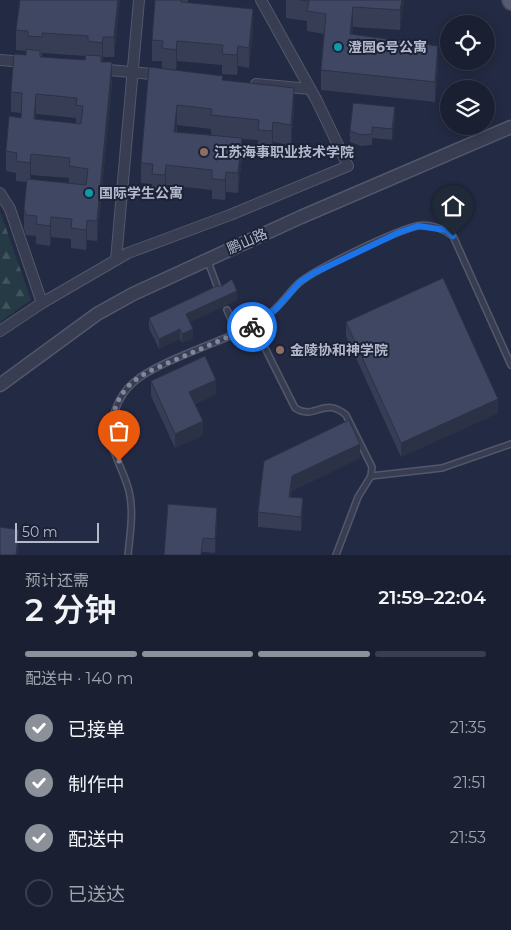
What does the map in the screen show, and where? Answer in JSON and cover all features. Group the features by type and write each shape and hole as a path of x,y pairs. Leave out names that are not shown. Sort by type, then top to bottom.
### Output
{"street":[{"path":"116,260 139,0"},
{"path":"0,331 42,303 128,253 230,215 348,166 310,88 261,0"},
{"path":"0,60 38,64"},
{"path":"85,68 172,76"},
{"path":"241,82 310,88"},
{"name":"鹏山路","path":"0,385 97,314 133,294 206,259 511,128"},
{"path":"0,193 10,210 42,303"}],"lane":[{"path":"128,555 131,514 130,493 112,445 111,427 116,408 134,382 155,369 254,326 276,309 300,282 314,273 400,232 418,226 446,230 453,236 511,364"},
{"path":"206,259 220,292"},
{"path":"227,310 236,333"},
{"path":"254,326 295,408 302,412 326,406 339,409 346,415 372,467 371,476 358,497 336,555"},
{"path":"371,476 442,468 511,444"}],"green space":[{"path":"0,211 31,300 0,322"}],"building":[{"path":"20,0 118,0 114,37 103,37 102,43 88,41 88,36 42,33 42,37 28,36 28,31 16,30"},
{"path":"155,0 181,0 181,2 253,9 249,48 238,46 237,55 222,54 223,45 177,41 176,50 162,48 163,41 152,40"},
{"path":"300,0 402,0 400,10 353,7 350,34 438,46 435,82 321,70 326,14 307,11 309,1"},
{"path":"26,49 40,51 40,57 85,60 86,55 101,56 101,62 112,62 97,221 87,220 86,230 71,228 72,219 51,217 50,226 36,224 37,216 26,215 24,209 27,179 86,185 88,169 69,166 70,158 31,154 30,163 16,161 17,153 6,151 9,116 21,118 22,93 11,92 14,54 26,55","holes":["36,94 77,98 76,105 83,106 81,124 34,119"]},
{"path":"149,67 223,76 222,80 294,88 291,125 273,122 272,131 258,130 259,120 211,115 212,109 177,105 174,132 242,138 238,173 226,172 225,180 212,179 212,170 166,165 165,175 152,174 153,164 141,163"},
{"path":"353,103 395,107 392,129 372,127 372,134 361,135 350,131"},
{"path":"443,278 498,399 401,443 346,322"},
{"path":"232,279 237,291 186,314 193,329 182,334 180,329 159,339 149,318 217,286 222,286"},
{"path":"205,356 216,380 189,392 203,421 175,434 151,381"},
{"path":"349,420 360,444 292,476 289,497 303,498 301,517 258,512 264,461"},
{"path":"168,504 217,508 215,539 203,538 201,555 164,555"},
{"path":"0,527 19,530 16,555 0,555"}],"way so far":[{"path":"119,461 112,445 111,427 116,408 124,393 134,382 155,369 252,327"}],"place":[{"name":"澄园6号公寓","path":"338,47"},
{"name":"江苏海事职业技术学院","path":"204,152"},
{"name":"国际学生公寓","path":"89,193"},
{"name":"金陵协和神学院","path":"280,350"}],"route":[{"path":"252,327 276,309 300,282 314,273 400,232 418,226 434,227 446,230 453,236"}]}
